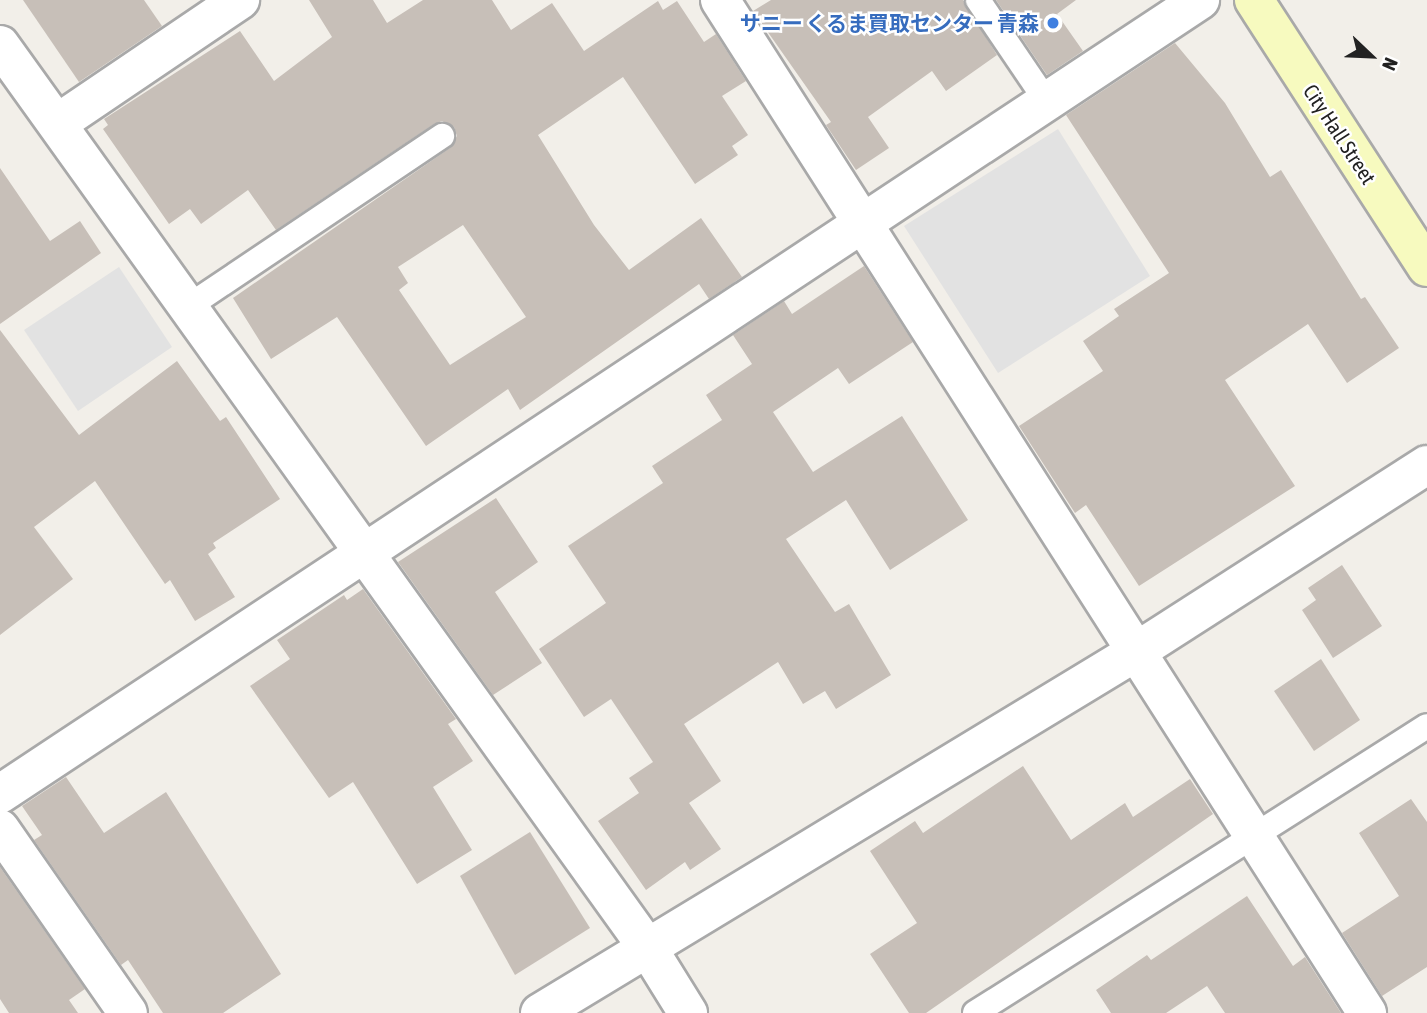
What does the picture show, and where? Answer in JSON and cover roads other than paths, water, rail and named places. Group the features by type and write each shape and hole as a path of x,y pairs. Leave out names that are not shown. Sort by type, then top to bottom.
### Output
{"street":[{"path":"58,123 240,0"},
{"path":"720,0 1252,838 1367,1013"},
{"path":"0,794 863,226 1200,0"},
{"name":"City Hall Street","path":"1254,0 1427,267"},
{"path":"0,45 647,947 688,1013"},
{"path":"540,1013 1134,653 1427,465"},
{"path":"0,829 128,1013"}],"lane":[{"path":"978,0 1047,102"},
{"path":"188,306 442,136"},
{"path":"975,1013 1427,726"}],"place":[{"name":"サニー くるま買取センター 青森","path":"1053,23"}]}
